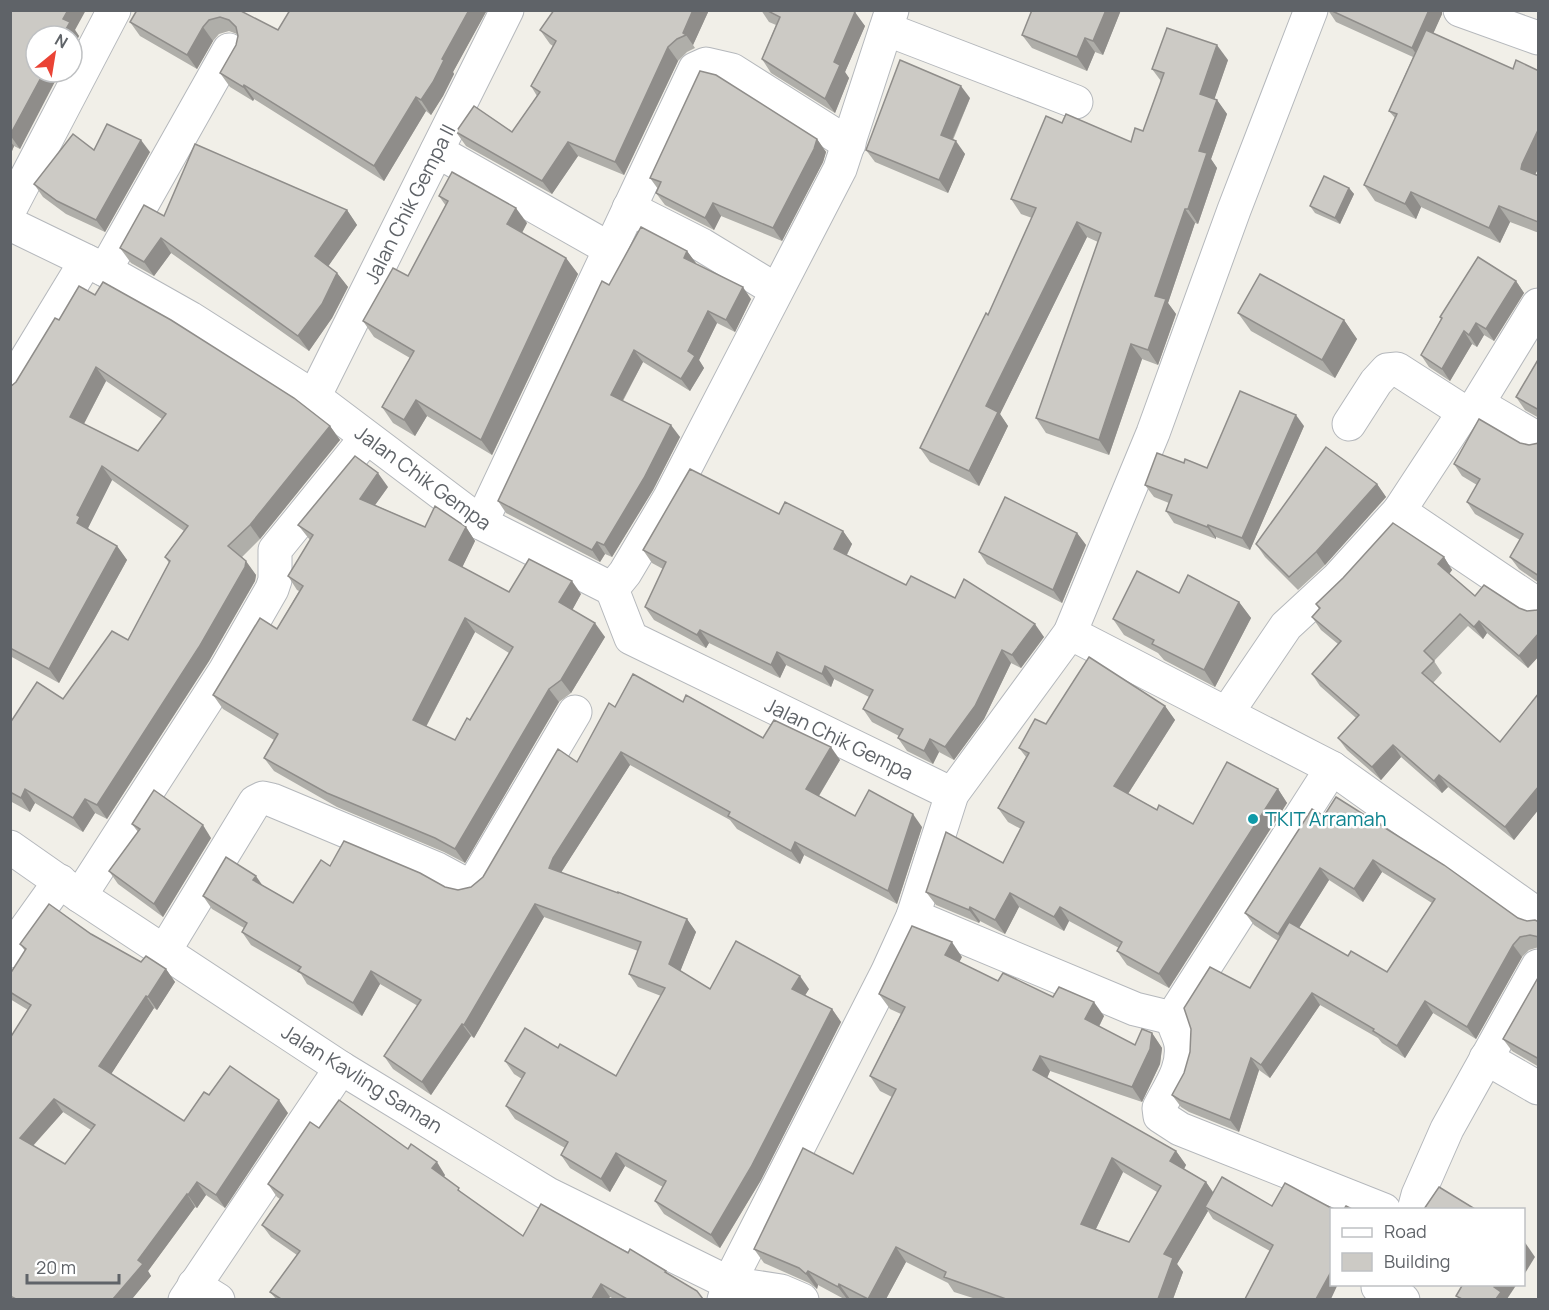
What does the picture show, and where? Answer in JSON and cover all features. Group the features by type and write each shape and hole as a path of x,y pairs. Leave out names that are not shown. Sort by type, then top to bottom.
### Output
{"street":[{"path":"10,209 114,10"},
{"name":"Jalan Chik Gempa II","path":"314,398 507,10"},
{"path":"726,1291 914,916 952,794 1070,633 1153,433 1230,221 1311,10"},
{"path":"1460,10 1539,38"},
{"path":"612,589 625,573 669,499 840,169 889,20 1076,102"},
{"path":"10,386 96,265 229,50"},
{"path":"481,523 695,69 706,64 732,70 849,144"},
{"path":"437,151 610,249"},
{"path":"629,208 702,245 776,290"},
{"name":"Jalan Chik Gempa","path":"10,224 96,265 190,318 314,398 481,523 612,589 631,638 952,794"},
{"path":"1227,713 1286,626 1338,579 1399,511 1539,305"},
{"path":"1349,424 1376,382 1387,370 1397,369 1470,409 1485,408 1539,439"},
{"path":"10,951 70,888 225,671 272,589 275,550 366,438"},
{"path":"1399,511 1539,605"},
{"path":"1070,633 1332,768 1539,915"},
{"path":"165,950 255,802 263,798 470,884 476,880 575,712"},
{"path":"1332,768 1172,1018 1181,1042 1181,1064 1159,1108 1160,1116 1180,1130 1381,1208"},
{"name":"Jalan Kavling Saman","path":"10,847 341,1068 548,1194 726,1291 780,1291 802,1299"},
{"path":"914,916 1135,1009 1172,1018"},
{"path":"1414,1208 1447,1129 1539,966"},
{"path":"1486,1058 1539,1088"},
{"path":"199,1295 341,1068"}],"building":[{"path":"10,10 68,10 63,19 70,22 69,24 24,24 24,84 38,84 10,135"},
{"path":"137,10 239,10 278,30 290,10 469,10 442,59 444,60 433,82 421,100 416,97 374,166 244,85 243,87 220,73 236,45 238,36 236,27 229,20 220,17 209,20 187,55 130,22"},
{"path":"554,10 693,10 683,33 686,35 668,47 615,162 568,142 542,181 456,132 474,106 512,132 540,92 531,86 556,41 540,30"},
{"path":"766,10 851,10 855,12 834,62 840,65 825,99 762,59 780,17"},
{"path":"1032,10 1106,10 1093,41 1085,38 1077,57 1022,35"},
{"path":"1330,10 1429,10 1412,48"},
{"path":"1167,28 1217,45 1200,94 1217,100 1199,151 1207,153 1155,296 1166,299 1148,350 1131,344 1099,440 1036,418 1101,233 1077,222 986,406 998,412 969,471 920,448 986,313 988,315 1036,208 1011,199 1046,116 1062,123 1066,114 1131,142 1135,128 1143,131 1164,73 1152,69"},
{"path":"1426,30 1513,69 1516,60 1539,71 1539,128 1521,169 1539,176 1538,222 1499,206 1489,228 1411,192 1405,204 1364,185 1397,114 1389,111"},
{"path":"900,60 961,86 941,135 956,141 939,180 866,150"},
{"path":"700,71 716,75 817,139 773,228 713,203 705,218 656,193 661,182 650,178"},
{"path":"107,124 141,140 96,220 57,201 34,184 73,134 94,150"},
{"path":"195,144 347,210 315,256 337,273 322,304 298,336 161,238 144,262 120,248 144,205 164,216"},
{"path":"452,172 516,208 507,224 566,258 481,440 416,400 404,420 382,407 414,351 363,321 393,268 408,276 448,201 439,196"},
{"path":"1324,176 1349,188 1335,218 1310,206"},
{"path":"641,227 687,251 684,258 743,287 726,320 708,311 688,351 695,356 681,379 634,350 611,395 671,425 644,478 604,545 597,542 592,550 498,501 602,281 609,285"},
{"path":"1478,257 1516,281 1486,329 1476,323 1469,335 1464,331 1442,369 1421,355 1442,318 1440,317"},
{"path":"1260,274 1344,320 1322,360 1238,313"},
{"path":"103,282 171,320 294,398 330,426 250,525 228,546 246,561 245,567 199,647 97,805 85,799 73,818 25,789 21,798 10,792 10,723 37,682 63,699 112,631 128,640 170,561 165,557 188,526 102,466 77,515 80,517 77,523 117,546 49,669 10,648 10,387 16,382 55,318 59,320 79,286 95,295","holes":["96,367 166,414 138,451 70,417"]},
{"path":"1539,358 1539,410 1516,397"},
{"path":"1240,391 1296,415 1242,538 1166,511 1172,495 1145,485 1157,453 1184,463 1185,459 1207,468"},
{"path":"1479,419 1520,443 1529,445 1539,443 1539,576 1510,557 1523,534 1467,502 1480,479 1454,464"},
{"path":"1326,447 1377,484 1316,552 1289,577 1256,544"},
{"path":"355,456 378,473 360,499 425,527 435,506 466,527 449,560 509,592 529,559 572,581 559,602 595,623 561,680 549,689 455,849 435,838 327,793 264,758 278,734 213,695 260,618 277,629 303,586 288,576 313,535 298,525","holes":["465,618 513,647 470,720 467,718 455,740 413,720"]},
{"path":"690,469 779,514 785,502 843,531 834,549 906,585 911,576 955,598 964,579 1035,624 1012,655 1002,650 975,706 945,747 930,739 924,751 898,738 903,729 863,709 873,690 825,666 822,674 777,652 771,665 700,630 697,635 645,607 666,562 643,550"},
{"path":"1005,497 1077,533 1053,590 979,552"},
{"path":"1393,523 1444,557 1438,564 1475,596 1484,585 1519,608 1527,611 1539,608 1539,633 1519,656 1479,621 1474,627 1460,614 1424,651 1434,661 1422,673 1500,742 1539,693 1539,786 1505,827 1439,775 1434,781 1393,745 1372,767 1338,738 1359,715 1312,674 1341,641 1312,617 1320,608 1316,604"},
{"path":"1137,571 1179,593 1188,575 1239,602 1204,670 1152,644 1154,640 1113,619"},
{"path":"1089,657 1165,706 1114,786 1157,810 1159,805 1193,824 1227,762 1278,789 1159,974 1117,951 1122,942 1060,907 1054,917 1010,893 995,920 970,907 969,910 926,892 946,832 1003,863 1024,822 998,808 1029,753 1019,748 1035,719 1046,724"},
{"path":"633,674 683,702 686,695 763,738 774,720 831,747 806,789 855,816 869,790 913,814 888,891 795,842 791,851 728,816 730,812 621,752 553,858 549,868 687,919 669,964 710,989 736,941 800,976 792,989 832,1009 751,1167 711,1235 655,1201 666,1181 616,1153 601,1179 561,1155 568,1142 506,1106 525,1073 505,1061 525,1028 558,1048 560,1044 616,1076 665,988 629,974 641,942 535,904 464,1025 462,1024 422,1082 384,1056 421,1000 371,971 353,1003 298,971 301,967 242,932 247,923 203,896 226,857 256,876 253,880 293,903 321,860 330,866 344,841 420,873 445,887 458,890 471,887 483,877 558,749 577,762 609,703 615,707"},
{"path":"154,790 203,825 154,904 109,871 140,829 132,824"},
{"path":"1336,797 1444,865 1518,918 1539,922 1539,937 1530,935 1520,937 1513,945 1467,1027 1425,1001 1397,1046 1373,1031 1374,1029 1312,993 1261,1065 1251,1058 1230,1120 1180,1100 1172,1095 1184,1073 1190,1052 1191,1029 1184,1008 1210,967 1250,988 1289,922 1348,956 1351,951 1387,972 1435,899 1373,860 1354,889 1320,868 1278,934 1245,913 1312,809 1324,816"},
{"path":"49,904 91,934 141,962 146,956 166,969 99,1066 184,1121 204,1092 209,1095 230,1066 279,1100 216,1195 197,1182 138,1260 143,1264 113,1299 16,1299 10,1296 10,1038 31,1005 10,992 10,974 26,949 20,944","holes":["54,1099 95,1125 65,1164 20,1138"]},
{"path":"912,926 952,942 945,955 998,981 1003,973 1053,997 1059,987 1094,1002 1085,1019 1135,1045 1142,1029 1152,1033 1150,1049 1132,1087 1040,1056 1033,1070 1176,1151 1170,1161 1206,1182 1164,1254 1173,1258 1158,1299 1006,1299 944,1277 946,1272 896,1247 868,1299 839,1284 838,1287 808,1271 806,1274 799,1268 754,1249 803,1148 853,1174 896,1089 870,1076 905,1007 879,994","holes":["1112,1158 1161,1186 1129,1242 1081,1224"]},
{"path":"1539,976 1539,1059 1503,1039"},
{"path":"339,1100 408,1149 411,1144 437,1162 432,1168 459,1188 458,1190 523,1236 541,1204 628,1253 630,1249 697,1291 703,1299 627,1299 601,1284 592,1299 281,1299 270,1292 300,1251 262,1225 283,1195 268,1184 310,1122 319,1128"},
{"path":"1222,1177 1272,1206 1285,1183 1331,1208 1330,1274 1316,1299 1245,1299 1273,1245 1205,1207"},
{"path":"1439,1187 1473,1208 1425,1208"},
{"path":"1462,1286 1494,1286 1501,1292 1496,1299 1462,1299 1456,1296"}],"place":[{"name":"TKIT Arramah","path":"1253,819"}]}
